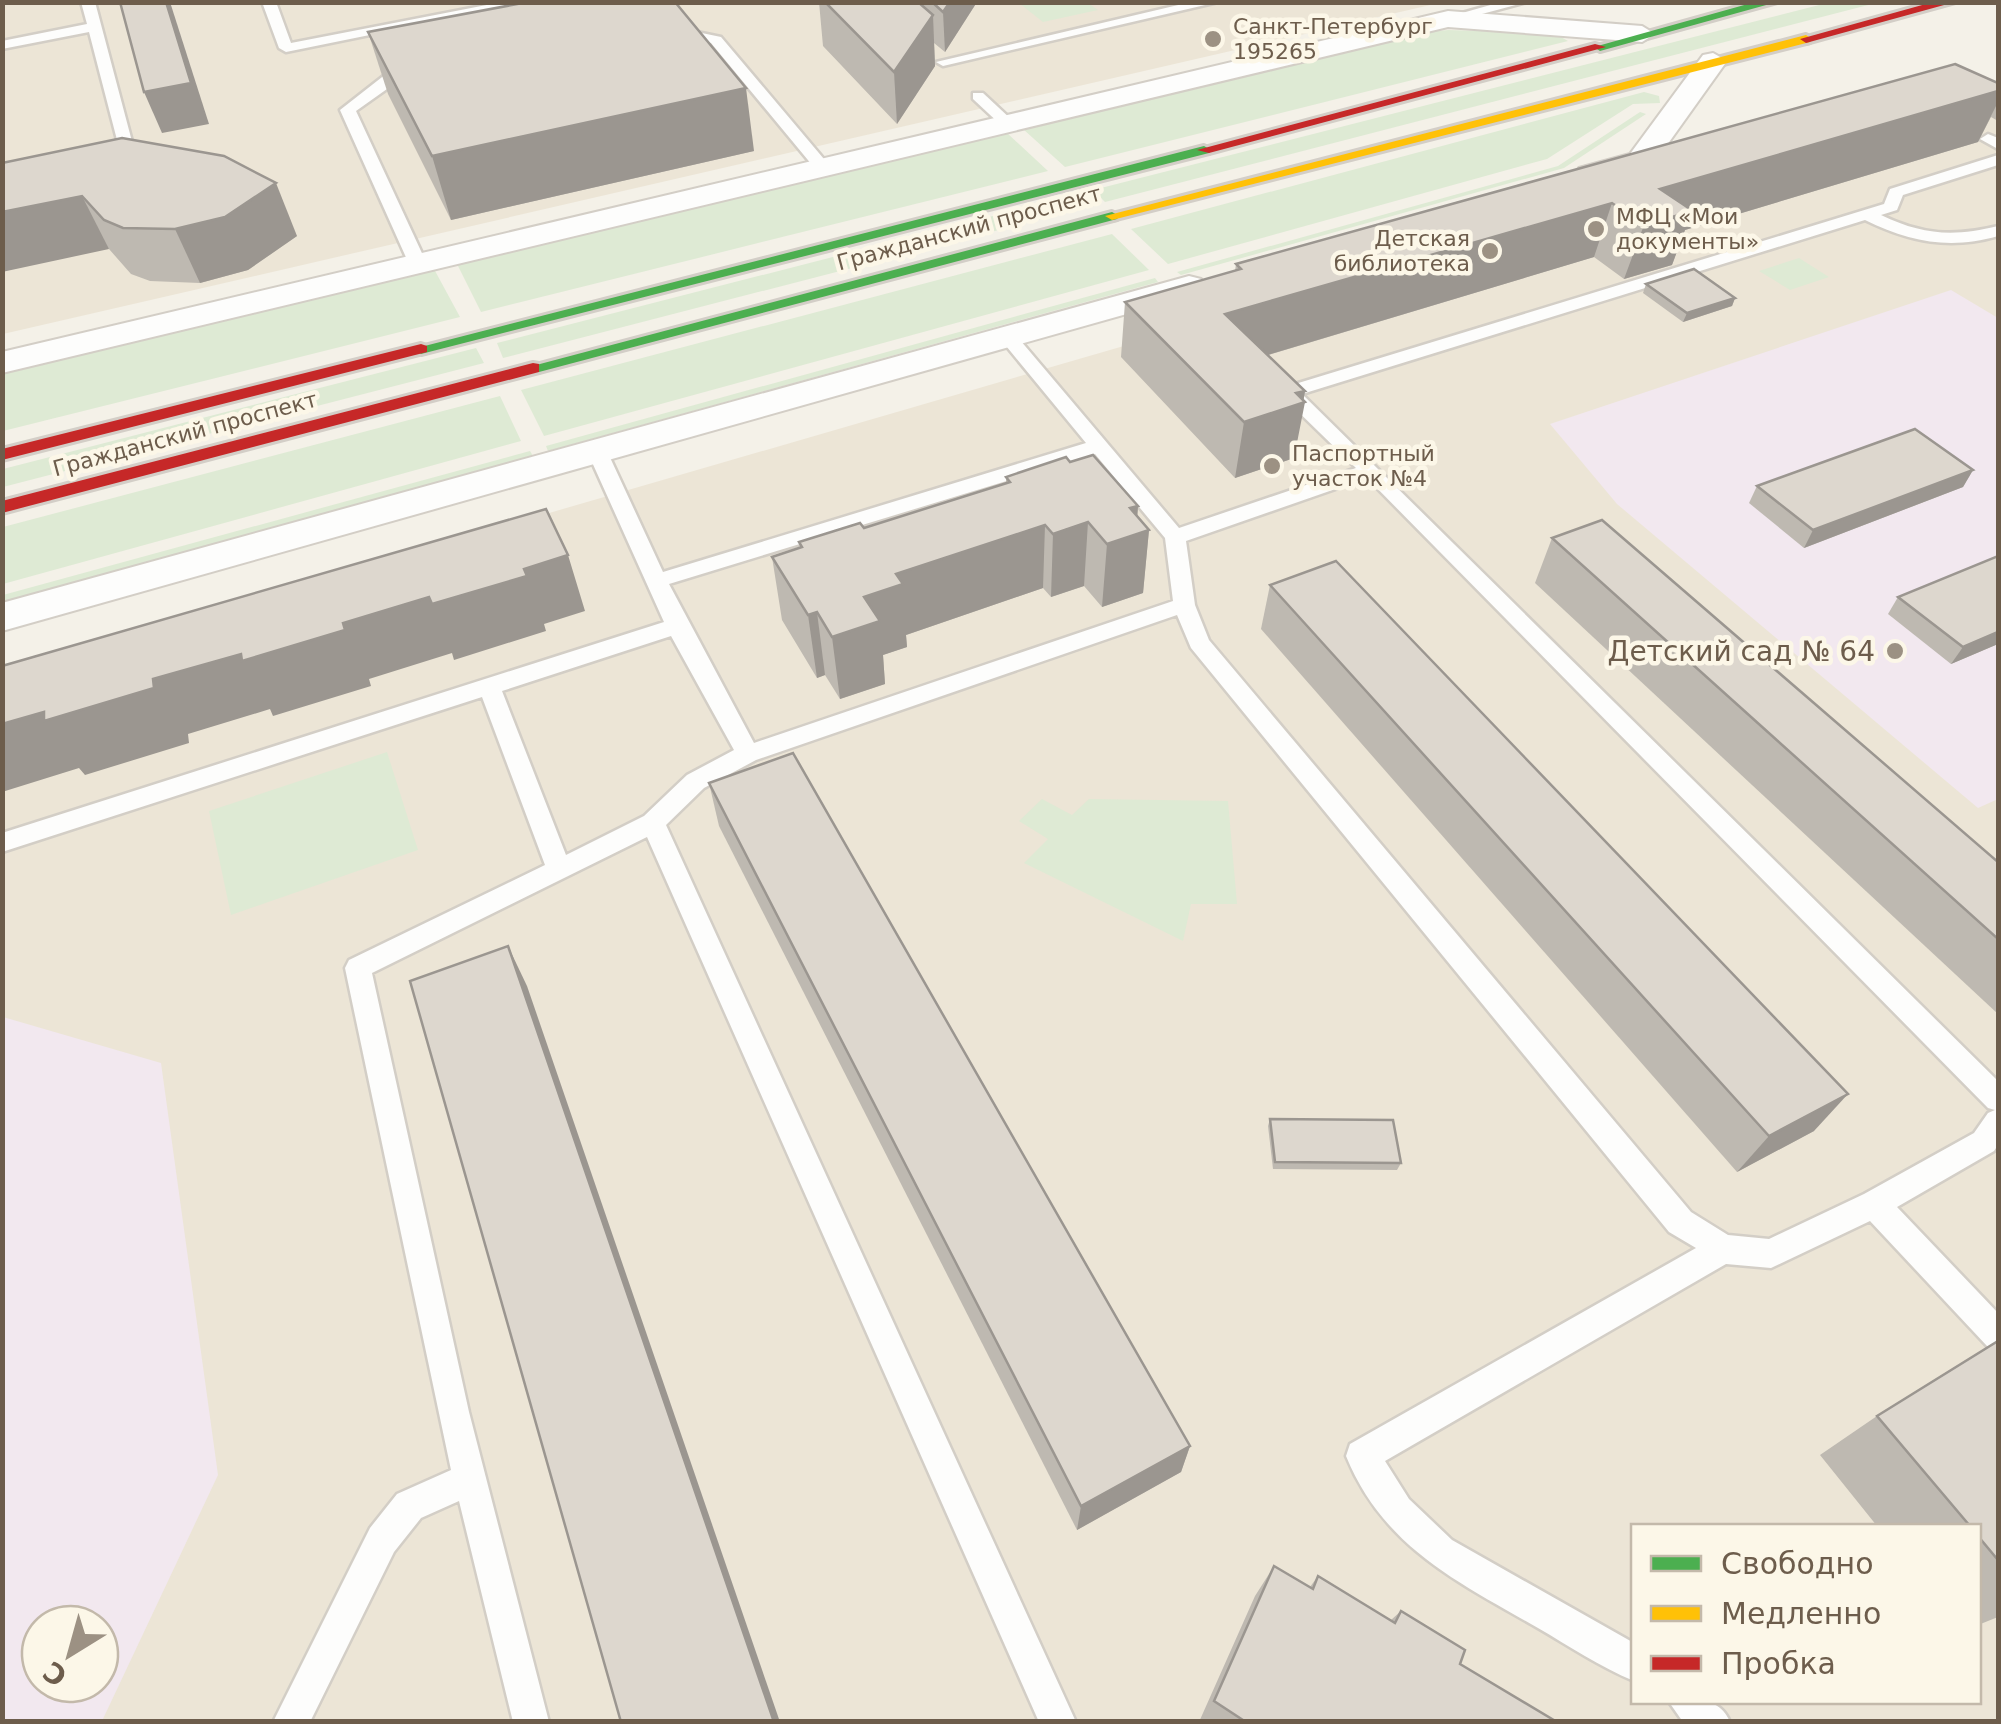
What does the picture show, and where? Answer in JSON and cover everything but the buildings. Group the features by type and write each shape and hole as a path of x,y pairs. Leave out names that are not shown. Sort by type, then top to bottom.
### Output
{"main road":[{"name":"Гражданский проспект","path":"2,455 1072,185 1770,2"},
{"name":"Гражданский проспект","path":"2,507 1950,2"}],"street":[{"path":"2,362 1448,19 1642,34"},
{"path":"1564,181 1640,160 1714,61"},
{"path":"2,618 1218,278"}],"lane":[{"path":"88,2 131,163"},
{"path":"269,2 286,48 526,2"},
{"path":"942,62 1212,2"},
{"path":"1448,19 1521,2"},
{"path":"2,44 93,27"},
{"path":"662,29 716,40 823,168"},
{"path":"930,50 956,75"},
{"path":"418,264 348,110 405,66 424,62"},
{"path":"978,96 1008,124"},
{"path":"1640,160 1676,150"},
{"path":"1998,160 1896,192 1891,208 1289,392 1998,1098"},
{"path":"112,167 150,163"},
{"path":"1867,215 1916,236 1941,241 1964,242 1998,230"},
{"path":"1008,337 1175,537 1184,606 1199,643 1680,1222 1723,1249 1771,1254 1874,1204 1984,1142 1998,1122"},
{"path":"656,581 1099,446"},
{"path":"597,451 677,626 748,754"},
{"path":"1175,537 1370,470"},
{"path":"530,1722 469,1479 358,968 653,823 675,796 704,773 748,754 1184,606"},
{"path":"2,843 677,626"},
{"path":"490,689 560,869"},
{"path":"653,823 1058,1722"},
{"path":"1874,1204 1998,1335"},
{"path":"1631,1661 1440,1552 1397,1512 1362,1456 1723,1249"},
{"path":"291,1722 382,1540 410,1506 469,1479"},
{"path":"1690,1704 1712,1722"}],"shaded area":[{"path":"2,3 1439,3 3,334"},
{"path":"1998,92 1998,1721 3,1721 2,672"},
{"name":"Детский сад № 64","path":"1951,290 1998,318 1998,799 1978,808 1617,504 1550,424"},
{"path":"3,1017 161,1063 218,1475 120,1683 120,1604 20,1604 20,1704 110,1704 102,1721 3,1721"}],"green space":[{"path":"1019,3 1088,3 1098,10 1043,22"},
{"path":"1827,3 1876,3 1105,202 1093,190"},
{"path":"1428,32 1554,33 1568,41 1065,167 1023,129"},
{"path":"1644,92 1659,96 1660,103 1633,104 1547,159 1168,264 1131,229"},
{"path":"1640,112 1646,114 1564,168 1181,275 1177,272 1558,166"},
{"path":"1006,132 1048,171 481,312 457,264"},
{"path":"1071,196 1084,208 503,358 497,343"},
{"path":"1112,234 1149,270 544,436 521,390"},
{"path":"1799,258 1829,277 1790,290 1759,271"},
{"path":"434,269 460,317 3,431 2,372"},
{"path":"1155,278 1158,282 548,451 546,446"},
{"path":"476,348 484,363 3,487 3,469"},
{"path":"500,396 521,441 3,584 3,527"},
{"path":"530,451 533,456 3,602 3,595"},
{"path":"387,752 418,850 231,915 209,811"},
{"path":"1042,799 1072,815 1089,799 1228,801 1237,904 1191,904 1183,941 1024,863 1048,839 1019,821"}],"traffic: fast":[{"path":"1600,47 1771,2"},
{"path":"421,349 1204,150"},
{"path":"533,368 1112,216"}],"traffic: slow":[{"path":"1112,216 1806,39"}],"traffic: jam":[{"path":"1806,39 1949,2"},
{"path":"1204,150 1600,47"},
{"path":"2,455 421,349"},
{"path":"2,507 533,368"}],"place":[{"name":"Санкт-Петербург 195265","path":"1213,39"},
{"name":"МФЦ «Мои документы»","path":"1596,229"},
{"name":"Детская библиотека","path":"1490,251"},
{"name":"Паспортный участок №4","path":"1272,466"},
{"name":"Детский сад № 64","path":"1895,651"}]}
